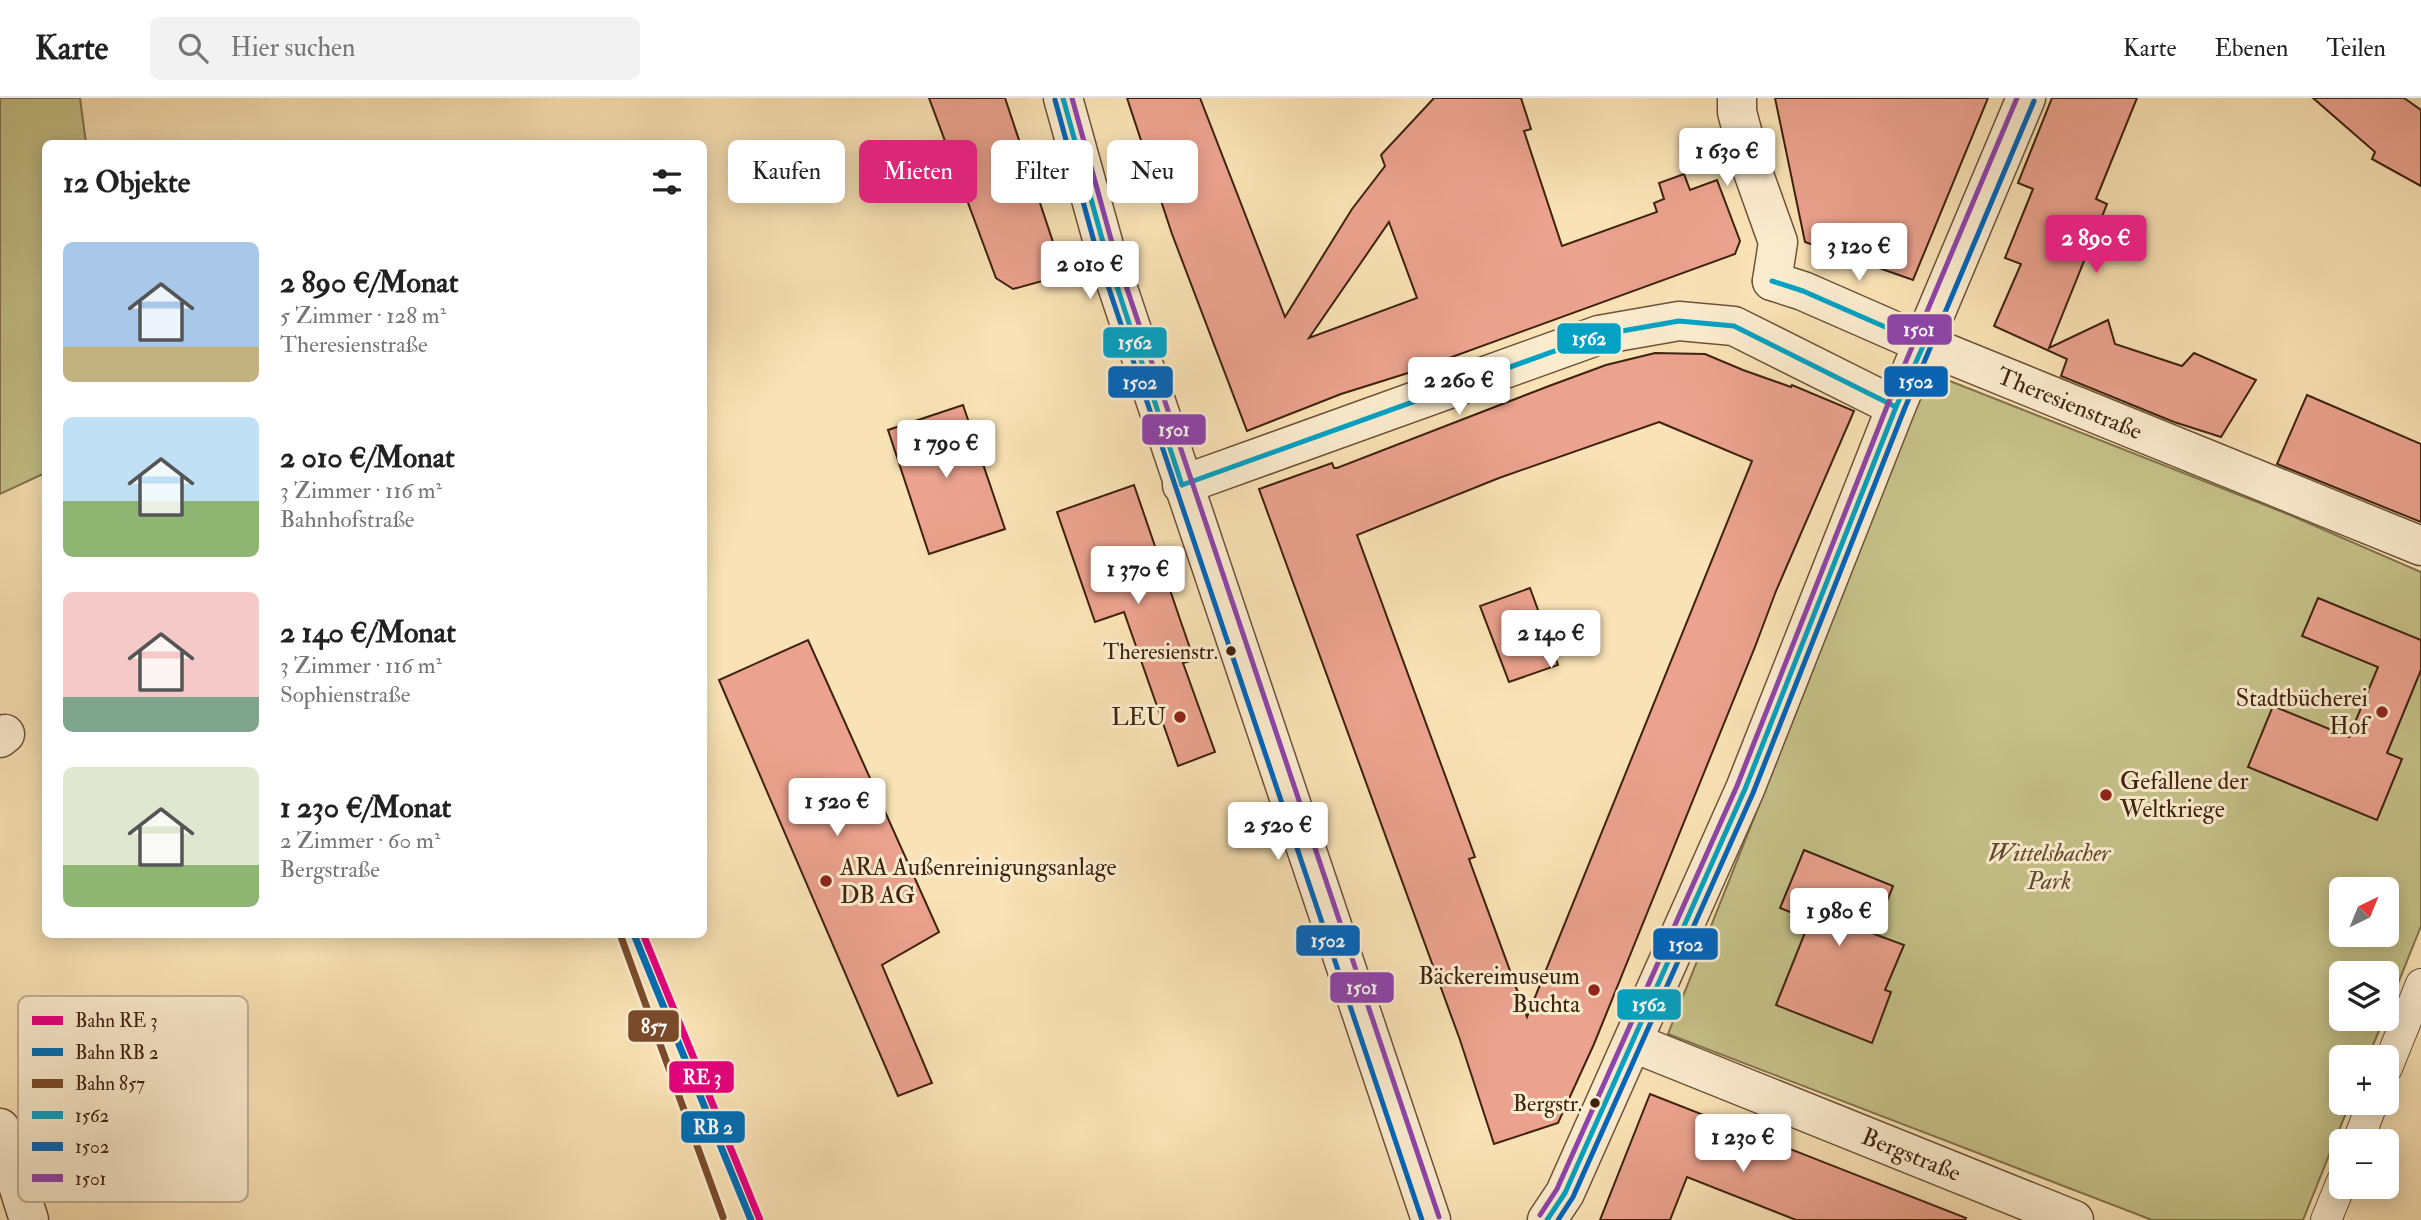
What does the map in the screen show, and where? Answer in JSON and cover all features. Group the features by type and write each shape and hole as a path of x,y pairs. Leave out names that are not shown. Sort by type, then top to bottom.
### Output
{"street":[{"path":"1063,98 1105,253 1431,1220"},
{"path":"1734,326 1772,281 1778,242 1753,172 1737,111 1737,98"},
{"path":"1547,1220 1565,1193 1750,777 1896,407 2026,98"},
{"name":"Theresienstraße","path":"1772,281 2421,546"},
{"path":"1182,485 1598,335 1679,321 1734,326 1896,407"},
{"path":"2396,1045 2421,984"},
{"name":"Bergstraße","path":"1634,1042 2074,1220"},
{"path":"0,1128 18,1185"},
{"path":"2326,1220 2335,1199"},
{"path":"23,1202 29,1220"}],"green space":[{"path":"0,98 80,98 86,140 42,140 42,474 0,494"},
{"name":"Wittelsbacher Park","path":"1927,372 2285,513 2421,572 2421,926 2399,981 2399,961 2329,961 2329,1031 2379,1031 2373,1045 2329,1045 2329,1115 2345,1115 2340,1129 2329,1129 2329,1155 2303,1220 2152,1220 1668,1034 1807,685"}],"building":[{"path":"929,98 1005,98 1019,140 991,140 991,203 1040,203 1064,275 1013,289 996,278 968,203 977,203 977,140 945,140"},
{"path":"1127,98 1200,98 1285,317 1352,209 1385,166 1381,155 1434,98 1521,98 1531,129 1524,131 1562,246 1657,212 1654,203 1664,199 1659,183 1684,174 1690,190 1717,180 1740,241 1735,254 1408,373 1341,394 1247,431 1162,203 1198,203 1198,140 1141,140","holes":["1389,222 1417,298 1309,338"]},
{"path":"1775,98 1988,98 1913,280 1805,242"},
{"path":"2052,98 2137,98 2096,199 2107,204 2049,348 2108,320 2115,344 2182,366 2194,353 2256,380 2221,437 2174,422 2061,376 2067,359 1994,326 2021,264 2005,258 2033,189 2018,183"},
{"path":"2313,98 2404,98 2421,110 2421,186 2372,159 2375,152"},
{"path":"1655,353 1705,354 1743,370 1791,387 1792,385 1854,411 1776,591 1594,1044 1558,1123 1494,1144 1460,1040 1259,489 1332,463 1334,468 1337,468 1606,365","holes":["1659,422 1752,461 1527,1017 1469,859 1475,857 1357,535 1499,478"]},
{"path":"2307,395 2421,444 2421,522 2277,464"},
{"path":"963,405 1005,529 929,554 888,430"},
{"path":"1134,485 1194,660 1183,663 1215,752 1178,766 1124,612 1095,622 1057,512"},
{"path":"1530,588 1558,665 1509,682 1480,606"},
{"name":"Stadtbücherei Hof","path":"2318,598 2421,640 2421,670 2387,753 2402,759 2377,820 2248,767 2273,706 2349,737 2378,667 2302,636"},
{"path":"808,640 939,932 882,965 932,1083 898,1096 719,680"},
{"path":"1804,850 1893,886 1874,934 1904,945 1885,990 1891,992 1872,1043 1776,1005 1810,920 1780,908"},
{"path":"1650,1094 1966,1218 1796,1220 1687,1177 1670,1220 1600,1220"}],"transit line":[{"name":"1562","path":"1063,98 1106,253 1182,485"},
{"name":"1501","path":"1072,98 1114,250 1439,1217"},
{"name":"1501","path":"1540,1215 1557,1189 1737,786 1888,404 2017,98"},
{"name":"1502","path":"1055,100 1098,256 1422,1220"},
{"name":"1502","path":"1558,1220 1573,1197 1753,793 1904,410 2034,101"},
{"name":"1562","path":"1772,281 1803,291 1924,344"},
{"name":"1562","path":"1182,485 1599,335 1679,321 1734,326 1896,407"},
{"name":"1562","path":"1547,1220 1565,1193 1745,789 1896,407 1924,344"},
{"path":"635,938 751,1220"},
{"path":"645,938 760,1220"}],"rail line":[{"name":"857","path":"621,938 723,1217"}],"place":[{"name":"Theresienstr.","path":"1231,651"},
{"name":"Stadtbücherei Hof","path":"2382,712"},
{"name":"LEU","path":"1180,717"},
{"name":"Gefallene der Weltkriege","path":"2106,795"},
{"name":"ARA Außenreinigungsanlage DB AG","path":"826,881"},
{"name":"Bäckereimuseum Buchta","path":"1594,990"},
{"name":"Bergstr.","path":"1595,1103"}]}
